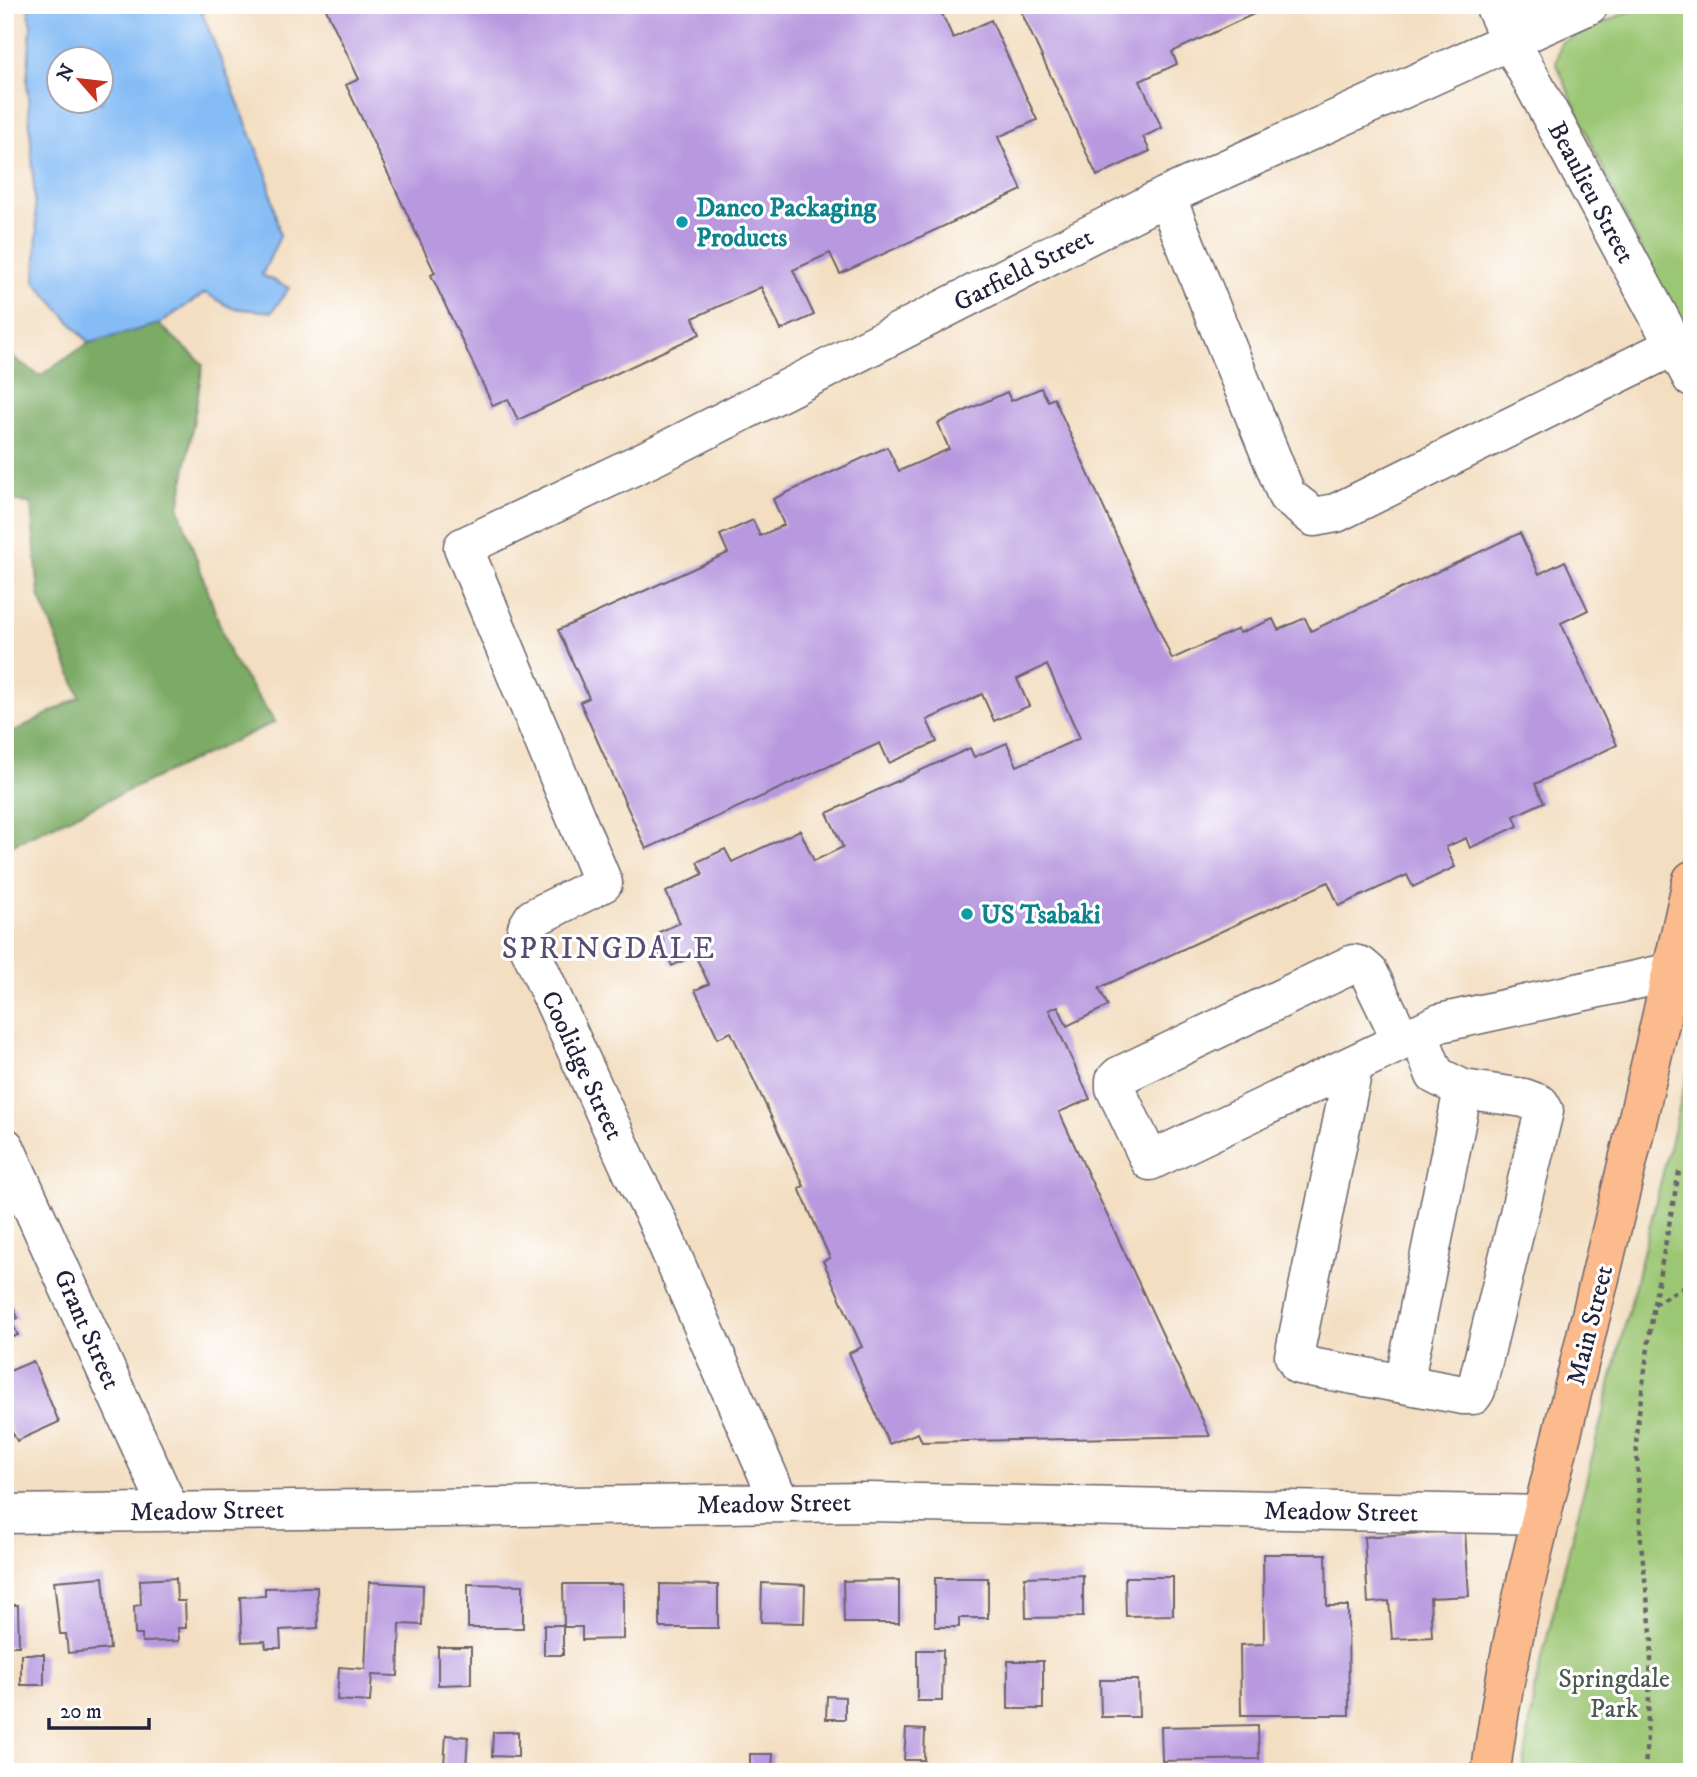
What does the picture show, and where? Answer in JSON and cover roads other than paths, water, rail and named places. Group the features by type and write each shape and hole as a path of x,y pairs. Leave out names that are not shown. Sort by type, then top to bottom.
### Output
{"main road":[{"name":"Main Street","path":"1491,1772 1500,1701 1542,1515 1631,1155 1692,880"}],"street":[{"name":"Beaulieu Street","path":"1494,5 1511,42 1683,362"},
{"name":"Garfield Street","path":"464,546 657,455 1166,196 1589,5"},
{"path":"1166,196 1287,496 1314,517 1336,513 1683,362"},
{"name":"Coolidge Street","path":"464,546 467,559 603,883 533,918 525,938 632,1174 654,1213 780,1503"},
{"path":"1354,1064 1294,1356 1299,1365 1473,1395 1544,1111 1540,1104 1524,1098 1463,1089 1435,1075 1410,1037 1369,974 1361,966 1353,964 1115,1080 1115,1088 1150,1161 1410,1037 1440,1023 1672,972"},
{"path":"1404,1384 1463,1089"},
{"name":"Grant Street","path":"5,1147 170,1511"},
{"name":"Meadow Street","path":"5,1514 897,1503 1542,1515"}],"water":[{"path":"28,5 199,5 267,175 280,236 262,275 289,288 272,312 232,308 205,293 159,324 89,343 35,282 37,233 27,82 31,26"}],"place":[{"name":"Danco Packaging Products","path":"682,222"},
{"name":"US Tsabaki","path":"967,914"}],"district":[{"name":"SPRINGDALE","path":"609,948"}],"park label":[{"name":"Springdale Park","path":"1614,1693"}]}
